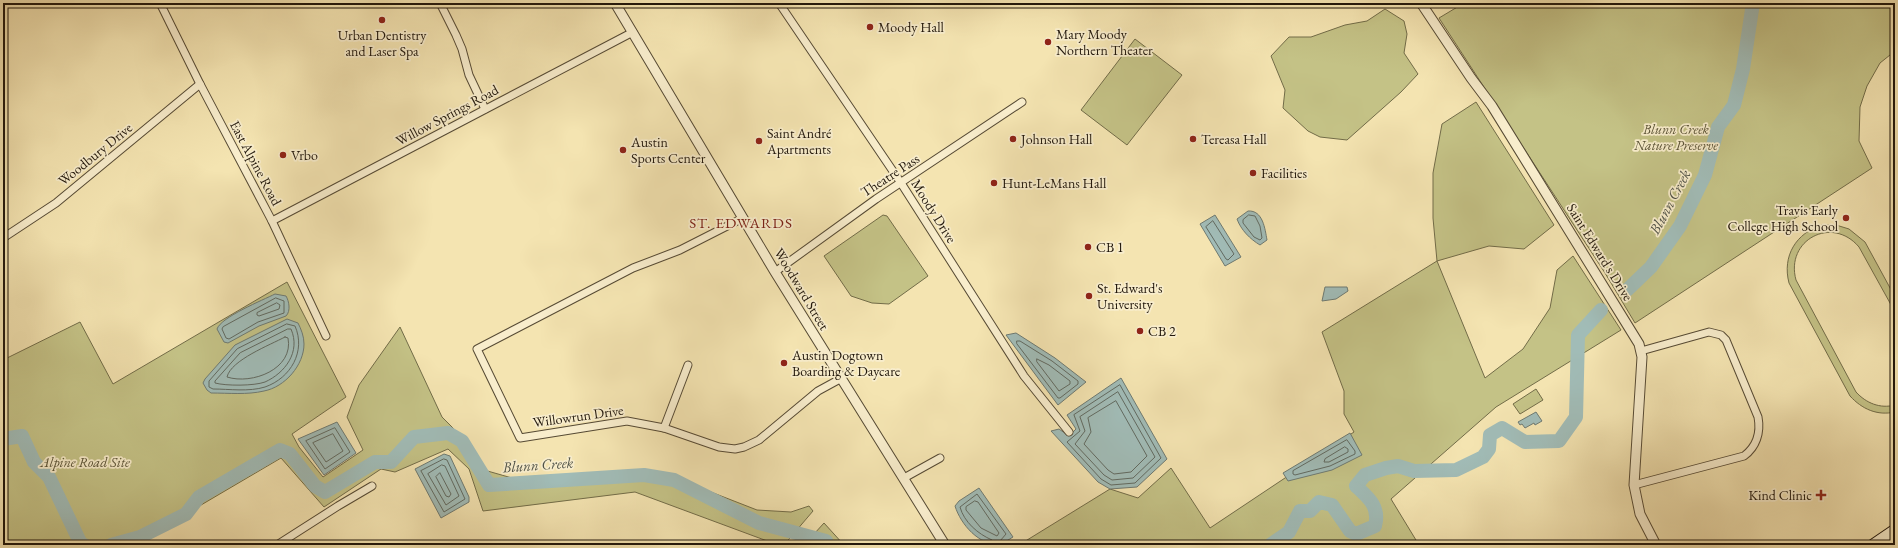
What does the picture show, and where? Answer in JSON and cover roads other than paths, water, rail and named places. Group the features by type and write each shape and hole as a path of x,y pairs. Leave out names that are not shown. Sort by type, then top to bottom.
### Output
{"main road":[{"path":"1873,545 1895,530"}],"street":[{"name":"East Alpine Road","path":"160,3 200,84 272,221 326,336"},
{"path":"440,3 462,49 469,75 485,109"},
{"name":"Woodward Street","path":"616,3 742,218 945,545"},
{"name":"Moody Drive","path":"779,3 901,183 1020,370 1044,403 1069,432"},
{"name":"Saint Edward's Drive","path":"1421,3 1466,72 1492,106 1616,303 1642,350"},
{"name":"Willow Springs Road","path":"272,221 633,32"},
{"name":"Woodbury Drive","path":"3,238 56,203 200,84"},
{"name":"Theatre Pass","path":"776,272 830,231 1022,102"},
{"name":"Willowrun Drive","path":"742,218 680,250 633,268 477,349 520,438 627,421 664,428 719,446 735,449 744,447 759,440 818,392 840,378"},
{"path":"1634,485 1744,456 1752,448 1756,441 1760,426 1758,417 1726,340 1721,335 1709,332 1642,350 1634,485 1640,514 1656,545"},
{"path":"664,428 688,365"},
{"path":"904,478 940,458"},
{"path":"277,545 372,486"}],"water":[{"path":"1248,211 1257,214 1264,226 1267,240 1260,245 1246,234 1237,219"},
{"path":"1215,215 1241,257 1225,266 1200,224"},
{"path":"1325,287 1347,287 1348,291 1336,299 1322,301"},
{"path":"275,294 286,296 287,298 289,309 286,316 259,326 228,343 224,342 217,329 220,324 234,314"},
{"path":"287,319 298,323 303,335 304,344 301,360 286,380 272,389 251,393 211,393 207,390 203,383 205,379 235,345"},
{"path":"1016,333 1055,358 1086,382 1058,405 1006,335"},
{"path":"1121,378 1167,459 1137,487 1110,489 1098,482 1051,431 1059,429 1069,436 1076,429 1067,415"},
{"path":"1536,412 1542,421 1525,428 1522,424 1520,425 1518,422"},
{"path":"337,422 356,453 324,475 298,439"},
{"path":"1350,433 1362,455 1332,470 1288,481 1283,473"},
{"path":"444,454 450,456 469,497 469,502 441,518 415,469"},
{"path":"979,488 1013,537 1000,545 985,542 972,533 966,527 955,506 959,501"}],"waterway":[{"name":"Blunn Creek","path":"1627,290 1651,267 1680,226 1705,175 1718,127 1734,105 1743,69 1753,3"},
{"name":"Blunn Creek","path":"1270,545 1289,532 1300,511 1310,511 1319,502 1332,505 1350,531 1356,534 1375,526 1375,508 1369,499 1356,486 1365,475 1386,468 1398,466 1414,471 1456,470 1483,457 1489,449 1490,435 1502,428 1525,442 1559,441 1576,417 1578,335 1601,310"},
{"name":"Blunn Creek","path":"111,545 140,537 186,514 199,497 280,450 290,454 315,486 325,492 375,462 391,462 414,437 448,433 462,441 489,485 644,475 674,480 759,523 826,541 828,545"},
{"name":"Blunn Creek","path":"3,439 22,436 34,462 49,477 81,544 84,545"}],"place":[{"name":"Urban Dentistry and Laser Spa","path":"382,20"},
{"name":"Moody Hall","path":"870,27"},
{"name":"Mary Moody Northern Theater","path":"1048,42"},
{"name":"Johnson Hall","path":"1013,139"},
{"name":"Tereasa Hall","path":"1193,139"},
{"name":"Saint André Apartments","path":"759,141"},
{"name":"Austin Sports Center","path":"623,150"},
{"name":"Vrbo","path":"283,155"},
{"name":"Facilities","path":"1253,173"},
{"name":"Hunt-LeMans Hall","path":"994,183"},
{"name":"Travis Early College High School","path":"1846,218"},
{"name":"CB 1","path":"1088,247"},
{"name":"St. Edward's University","path":"1089,296"},
{"name":"CB 2","path":"1140,331"},
{"name":"Austin Dogtown Boarding & Daycare","path":"784,363"},
{"name":"Kind Clinic","path":"1821,495"}],"district":[{"name":"ST. EDWARDS","path":"741,223"}],"park label":[{"name":"Blunn Creek Nature Preserve","path":"1676,138"},
{"name":"Alpine Road Site","path":"85,462"}]}
